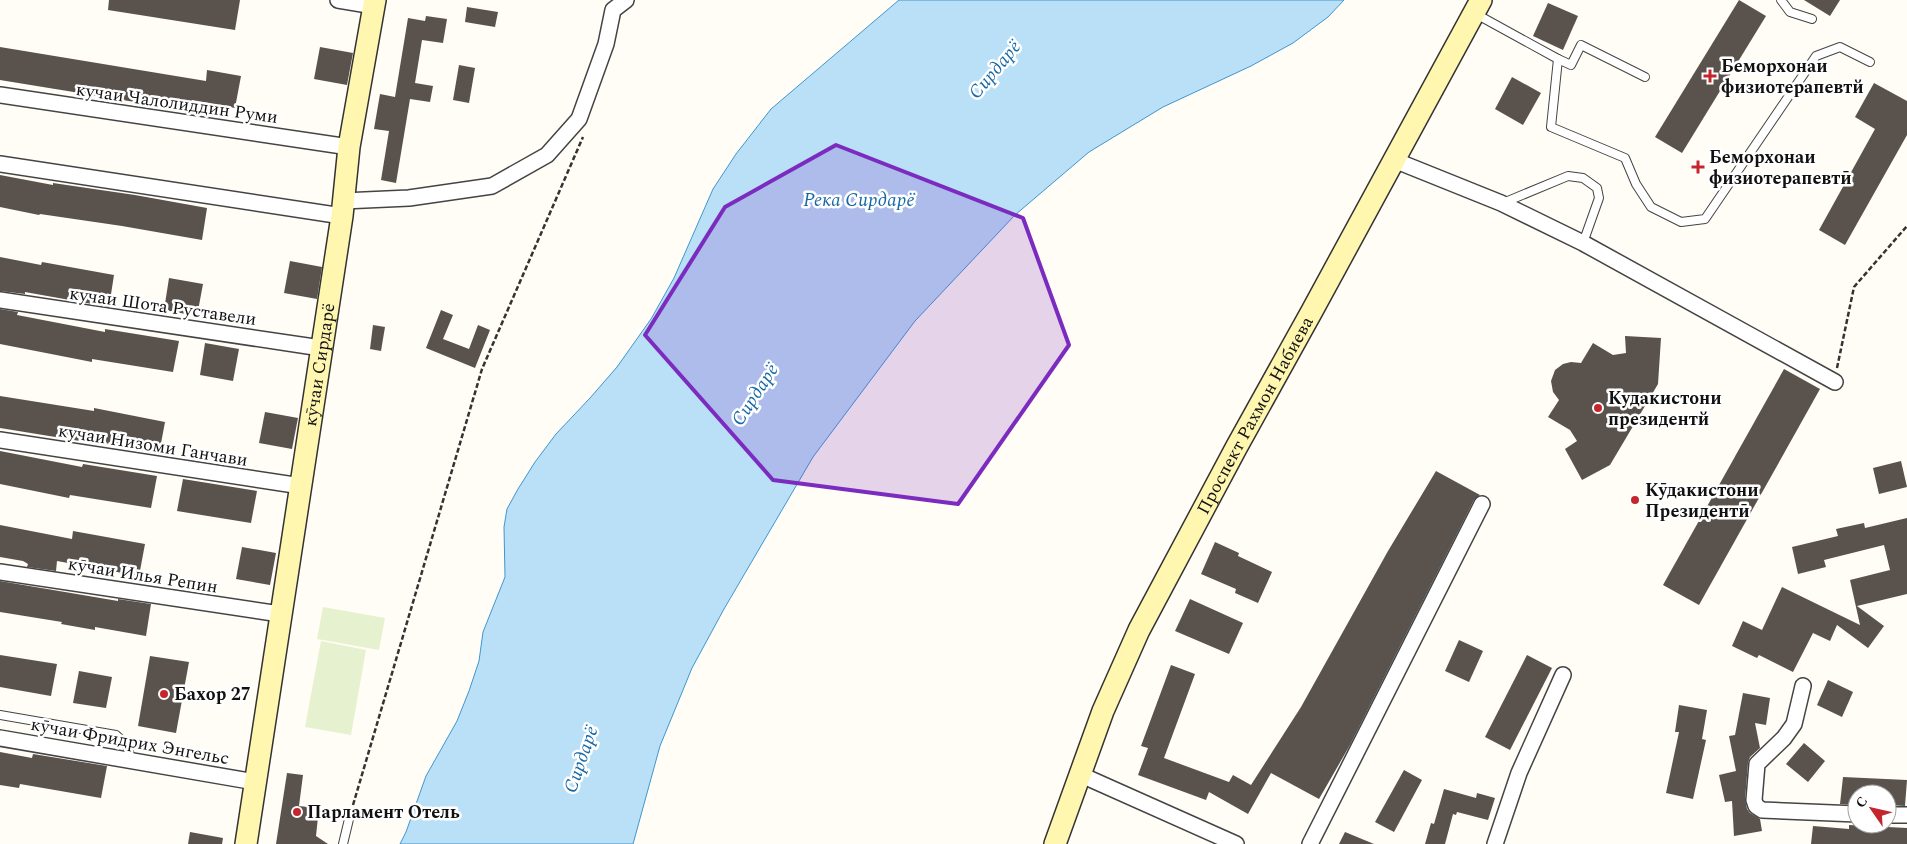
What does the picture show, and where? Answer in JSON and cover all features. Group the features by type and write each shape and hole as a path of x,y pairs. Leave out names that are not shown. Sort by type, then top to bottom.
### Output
{"main road":[{"name":"кӯчаи Сирдарё","path":"246,844 343,208 349,147 375,3"},
{"name":"Проспект Рахмон Набиева","path":"1055,844 1103,711 1139,630 1236,448 1394,160 1474,4"},
{"name":"Проспект Рахмон Набиева","path":"1044,844 1071,764 1094,705 1129,628 1254,392 1474,4"}],"street":[{"path":"338,0 375,3"},
{"path":"0,164 343,208 492,186 547,155 579,119 606,44 613,10 626,0"},
{"name":"кучаи Чалолиддин Руми","path":"0,95 349,147"},
{"path":"1394,160 1501,203 1584,243 1835,382"},
{"name":"кучаи Шота Руставели","path":"0,300 321,348"},
{"name":"кучаи Низоми Ганчави","path":"0,440 301,486"},
{"path":"1310,844 1482,504"},
{"name":"кӯчаи Илья Репин","path":"0,572 280,614"},
{"path":"1495,844 1519,773 1563,675"},
{"path":"1803,686 1794,724 1790,732 1757,764 1754,800 1756,806 1762,810 1847,814"},
{"name":"кӯчаи Фридрих Энгельс","path":"0,738 254,782"},
{"path":"1079,774 1236,844"}],"lane":[{"path":"1781,0 1790,12 1812,20"},
{"path":"1474,4 1558,59 1571,65 1581,45 1645,77"},
{"path":"1558,59 1551,127 1625,158 1636,184 1652,207 1681,222 1705,220 1816,56 1840,47 1870,62"},
{"path":"1501,203 1568,176 1584,178 1597,188 1599,198 1584,243"},
{"path":"0,714 116,735 127,745 131,760"},
{"path":"343,844 350,815"}],"path":[{"path":"350,815 482,369 586,130 579,119"},
{"path":"1835,382 1854,287 1907,226"}],"highlighted area":[{"path":"836,145 1023,218 1069,345 958,504 773,480 645,335 725,207"}],"green space":[{"path":"323,607 385,618 379,650 317,639"},
{"path":"321,641 366,650 351,735 305,727"}],"water":[{"name":"Река Сирдарё","path":"899,0 1344,0 1328,17 1293,43 1251,66 1163,107 1089,152 1015,215 915,321 813,457 724,609 692,668 660,746 633,844 400,844 426,776 457,721 479,661 483,632 505,577 504,527 507,509 518,489 556,434 617,367 651,319 674,278 713,189 736,154 771,109"}],"building":[{"path":"109,0 240,0 235,30 108,10"},
{"name":"Беморхонаи физиотерапевтй","path":"1739,0 1766,16 1682,153 1655,137"},
{"path":"1804,0 1840,0 1830,16"},
{"path":"1548,3 1578,16 1563,50 1533,36"},
{"path":"467,7 498,12 495,27 465,22"},
{"path":"426,16 447,19 443,43 422,40 415,83 433,86 430,102 410,99 396,183 381,180 389,131 374,129 380,94 395,97 408,18 425,21"},
{"path":"0,47 206,81 207,70 241,76 235,108 192,100 190,111 0,80"},
{"path":"320,47 353,53 347,85 314,79"},
{"path":"459,65 475,68 469,103 453,100"},
{"path":"1512,77 1541,93 1523,125 1495,109"},
{"path":"1874,83 1907,101 1907,135 1845,245 1819,230 1875,129 1855,117"},
{"path":"0,175 53,185 53,183 135,195 207,208 202,240 122,226 39,215 0,207"},
{"path":"0,257 41,265 42,262 114,275 109,307 25,292 25,294 0,291"},
{"path":"290,261 322,267 317,299 284,293"},
{"path":"169,278 203,284 197,316 164,310"},
{"path":"0,309 18,312 17,315 105,332 105,329 179,341 173,372 92,359 92,362 0,344"},
{"path":"441,310 453,315 443,339 469,349 478,325 490,330 475,368 426,348"},
{"path":"373,325 385,327 381,351 370,349"},
{"name":"Кудакистони президентй","path":"1625,336 1661,338 1658,384 1610,465 1582,480 1565,449 1577,441 1570,430 1548,417 1559,400 1553,392 1551,381 1555,370 1563,364 1571,362 1581,363 1593,343 1613,355 1626,353"},
{"path":"205,343 239,349 233,381 200,375"},
{"path":"1784,369 1820,389 1699,605 1663,585"},
{"path":"0,396 94,411 94,408 165,422 159,454 80,438 80,441 0,428"},
{"path":"265,412 298,418 292,449 259,443"},
{"path":"0,451 82,467 83,464 157,476 151,508 70,495 69,498 0,484"},
{"path":"1901,461 1907,487 1879,494 1873,468"},
{"path":"1436,471 1480,495 1474,500 1350,745 1319,799 1271,773 1248,814 1209,792 1206,800 1138,775 1148,748 1141,746 1171,665 1195,674 1164,758 1229,782 1233,775 1251,785 1301,707 1388,551"},
{"path":"183,479 257,491 251,523 177,511"},
{"path":"1907,518 1907,594 1857,606 1884,626 1868,648 1837,625 1830,641 1813,633 1793,672 1759,655 1757,658 1732,646 1743,621 1762,630 1782,587 1860,625 1850,580 1890,570 1884,545 1824,560 1826,567 1798,574 1792,547 1838,536 1836,529 1864,523 1865,528"},
{"path":"0,525 72,539 73,531 145,544 139,576 57,561 56,571 27,567 28,564 23,561 0,557"},
{"path":"1215,542 1239,553 1238,556 1272,572 1258,603 1235,593 1236,589 1201,574"},
{"path":"242,547 276,553 270,585 236,579"},
{"path":"0,581 118,601 118,599 151,604 146,636 95,627 95,630 61,624 62,622 0,612"},
{"path":"1190,599 1243,623 1229,654 1175,631"},
{"path":"1459,640 1483,651 1469,682 1445,671"},
{"path":"0,655 57,664 51,696 0,687"},
{"path":"1527,655 1552,668 1510,750 1485,737"},
{"name":"Бахор 27","path":"150,656 189,662 176,733 138,726"},
{"path":"79,671 112,677 106,708 73,703"},
{"path":"1828,680 1853,692 1842,717 1817,705"},
{"path":"1743,693 1770,698 1766,725 1755,723 1760,748 1750,757 1748,763 1745,799 1750,813 1760,819 1762,831 1734,836 1732,801 1725,802 1719,775 1736,771 1729,736 1735,735"},
{"path":"1679,705 1707,710 1702,739 1706,740 1693,799 1666,793 1679,732 1675,732"},
{"path":"1804,743 1825,761 1808,782 1786,764"},
{"path":"0,752 32,758 33,754 107,766 101,798 20,784 19,788 0,785"},
{"path":"1404,770 1422,780 1394,832 1375,822"},
{"name":"Парламент Отель","path":"287,773 303,775 299,806 308,807 318,817 316,836 328,844 276,844"},
{"path":"1843,777 1907,780 1905,806 1897,806 1897,784 1847,784 1847,804 1840,804"},
{"path":"1444,789 1476,798 1477,793 1495,798 1488,820 1457,812 1456,815 1453,814 1445,844 1425,844 1431,823 1434,824"},
{"path":"1813,826 1847,829 1847,834 1897,834 1897,827 1907,828 1907,844 1811,844"},
{"path":"190,832 223,838 222,844 188,844"},
{"path":"1345,832 1374,844 1339,844"}],"place":[{"name":"Беморхонаи физиотерапевтй","path":"1710,76"},
{"name":"Беморхонаи физиотерапевтӣ","path":"1698,167"},
{"name":"Кудакистони президентй","path":"1598,408"},
{"name":"Кӯдакистони Президентӣ","path":"1635,500"},
{"name":"Бахор 27","path":"164,694"},
{"name":"Парламент Отель","path":"297,812"}],"water label":[{"name":"Сирдарё","path":"994,69"},
{"name":"Сирдарё","path":"754,394"},
{"name":"Сирдарё","path":"580,759"}]}
